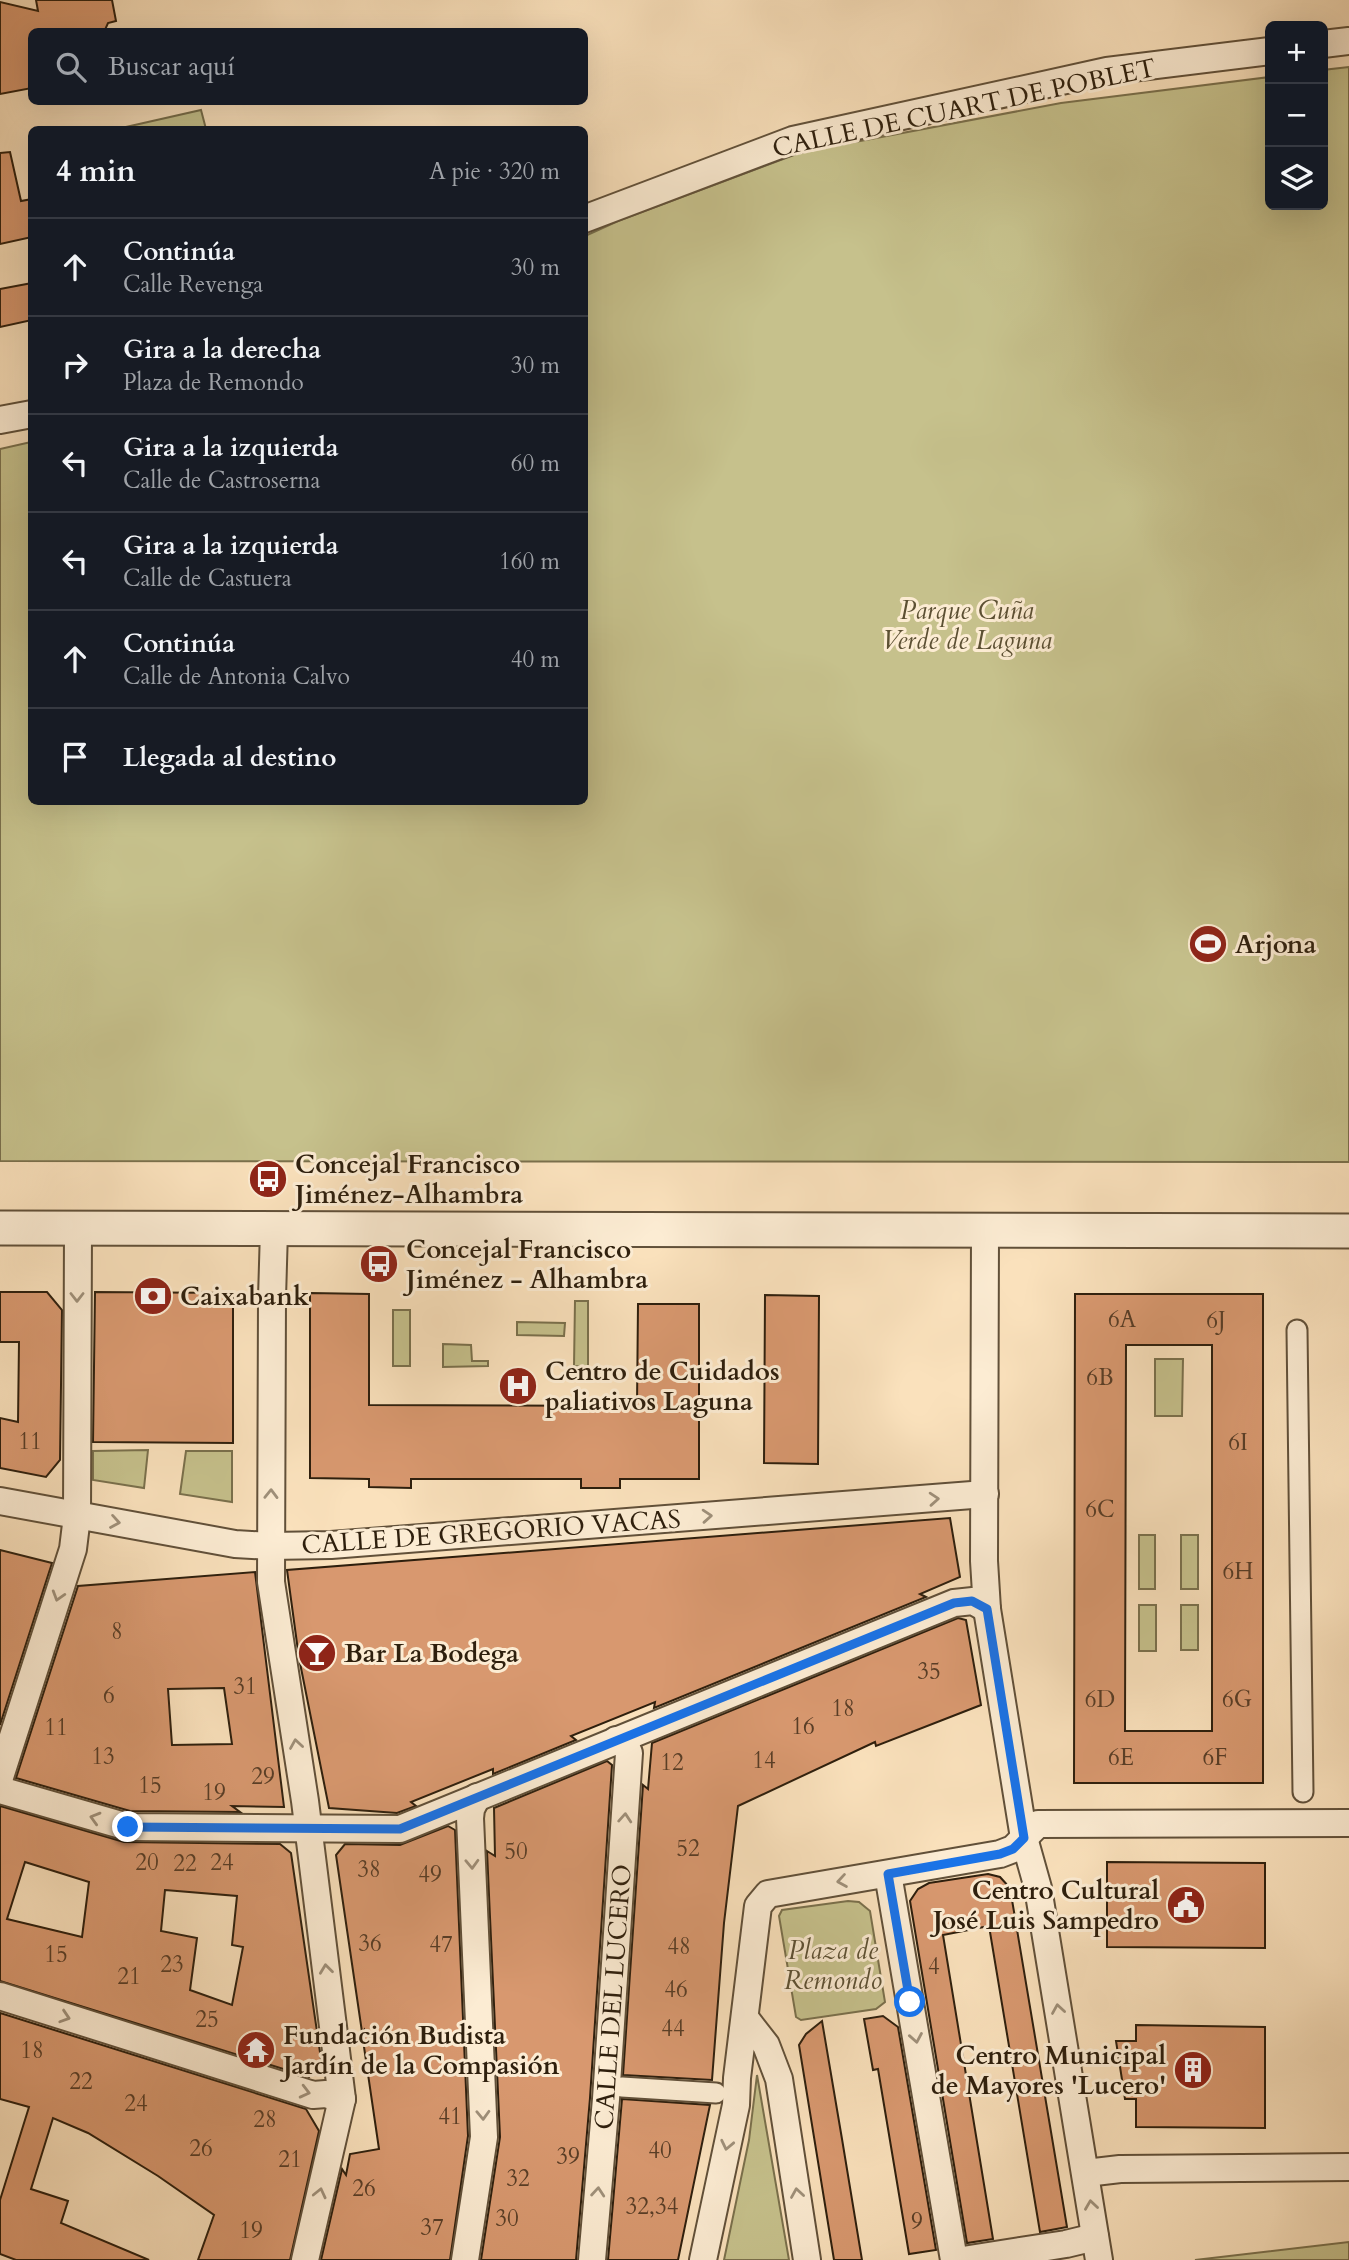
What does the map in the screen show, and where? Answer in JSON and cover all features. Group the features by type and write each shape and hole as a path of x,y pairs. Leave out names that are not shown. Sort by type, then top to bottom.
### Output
{"street":[{"path":"1328,43 1349,41"},
{"name":"CALLE DE CUART DE POBLET","path":"588,217 793,140 1107,71 1265,52"},
{"path":"0,420 28,415"},
{"path":"0,1228 1349,1231"},
{"path":"0,1777 73,1549 77,1516 78,1229"},
{"path":"274,1230 271,1582 309,1829 342,2099 305,2260"},
{"path":"963,2260 1066,2244 1097,2249 1038,1888 1024,1838 987,1609 984,1560 985,1231"},
{"path":"1297,1331 1303,1792"},
{"name":"CALLE DE GREGORIO VACAS","path":"0,1502 234,1544 270,1546 331,1545 985,1494"},
{"path":"0,1790 128,1827 400,1829 954,1603 972,1601 987,1609"},
{"name":"CALLE DEL LUCERO","path":"592,2260 606,2099 629,1753 626,1746 617,1740"},
{"path":"465,2260 484,2137 470,1818 477,1797"},
{"path":"703,2260 736,2105 758,1906 768,1894 1000,1854 1013,1849 1038,1824 1349,1823"},
{"path":"888,1874 954,2260"},
{"path":"0,1996 313,2095 326,2094 342,2099"},
{"path":"744,2018 766,2045 779,2079 807,2260"},
{"path":"622,2087 716,2093"},
{"path":"1086,2173 1120,2169 1349,2167"}],"green space":[{"name":"Parque Cuña Verde de Laguna","path":"1349,67 1349,1162 0,1161 0,449 28,443 28,805 588,805 588,235 802,152 1061,103 1265,78 1265,210 1328,210 1328,69"},
{"path":"201,110 205,126 130,126"},
{"path":"575,1301 588,1301 588,1367 574,1366"},
{"path":"393,1310 410,1310 410,1366 393,1366"},
{"path":"517,1322 565,1323 564,1336 517,1335"},
{"path":"443,1344 471,1345 472,1361 488,1361 488,1366 443,1367"},
{"path":"1155,1359 1183,1359 1182,1416 1155,1416"},
{"path":"148,1450 144,1488 93,1480 93,1451"},
{"path":"186,1451 232,1451 232,1502 180,1494"},
{"path":"1139,1535 1155,1535 1155,1589 1139,1589"},
{"path":"1181,1535 1198,1535 1198,1589 1181,1589"},
{"path":"1139,1605 1156,1605 1156,1651 1139,1651"},
{"path":"1181,1605 1198,1605 1198,1650 1181,1650"},
{"name":"Plaza de Remondo","path":"848,1901 859,1902 870,1911 885,2002 876,2009 801,2020 796,2017 779,1916 782,1910"},
{"path":"757,2075 789,2260 724,2260 749,2140"},
{"path":"1349,2242 1349,2260 1195,2260"}],"building":[{"path":"36,0 112,0 116,21 108,23 106,28 28,28 28,89 0,94 0,2 38,11"},
{"path":"10,152 21,201 28,200 28,238 0,244 0,153"},
{"path":"28,284 28,321 0,327 0,289"},
{"path":"0,1292 47,1292 62,1310 60,1460 46,1477 0,1468 0,1418 18,1422 19,1342 0,1342"},
{"path":"95,1292 233,1293 233,1443 93,1442"},
{"path":"310,1293 369,1294 369,1405 637,1406 638,1304 699,1304 699,1479 620,1479 620,1488 581,1488 581,1479 411,1479 411,1488 369,1487 369,1479 310,1478"},
{"path":"1075,1294 1263,1294 1263,1783 1074,1783","holes":["1126,1345 1212,1345 1212,1731 1125,1731"]},
{"path":"765,1295 819,1296 818,1464 764,1463"},
{"path":"950,1518 960,1577 920,1594 926,1597 654,1708 655,1702 571,1736 576,1740 493,1774 493,1769 411,1802 416,1806 397,1813 329,1808 299,1658 287,1570"},
{"path":"0,1550 52,1563 0,1725"},
{"path":"255,1572 284,1807 232,1806 240,1812 130,1811 16,1778 78,1586","holes":["224,1688 232,1744 172,1745 168,1689"]},
{"path":"958,1618 966,1620 981,1705 876,1746 875,1742 738,1806 724,1923 712,2080 623,2075 643,1785 648,1789 652,1743"},
{"path":"607,1761 612,1765 590,2098 576,2260 481,2260 500,2137 487,1851 495,1856 494,1808"},
{"path":"0,1806 124,1842 280,1844 291,1853 322,2066 309,2077 0,1981","holes":["25,1862 89,1882 82,1937 7,1919","165,1890 237,1896 232,1945 243,1947 232,2005 190,1990 197,1938 161,1931"]},
{"path":"448,1826 455,1830 468,2136 450,2260 321,2260 342,2169 346,2175 350,2154 379,2149 364,2047 364,2030 362,2032 336,1855 345,1844 400,1845"},
{"name":"Centro Cultural José Luis Sampedro","path":"1107,1862 1265,1863 1265,1948 1107,1947"},
{"path":"988,1874 1000,1877 1010,1888 1067,2227 1040,2232 989,1926 943,1935 993,2239 967,2243 910,1901 918,1889 929,1883"},
{"path":"0,2013 306,2109 319,2131 290,2260 198,2260 214,2215 158,2176 88,2133 53,2118 31,2189 68,2201 61,2223 149,2260 16,2260 0,2254 0,2200 29,2107 0,2099"},
{"path":"883,2016 898,2027 936,2250 909,2254 878,2069 873,2070 864,2019"},
{"path":"822,2021 862,2260 834,2260 799,2045 806,2034"},
{"name":"Centro Municipal de Mayores 'Lucero'","path":"1136,2025 1265,2027 1265,2128 1136,2127 1136,2099 1125,2099 1116,2041 1136,2041"},
{"path":"622,2099 710,2105 678,2260 608,2260"}],"place":[{"name":"Arjona","path":"1208,944"},
{"name":"Concejal Francisco Jiménez-Alhambra","path":"268,1179"},
{"name":"Concejal Francisco Jiménez - Alhambra","path":"379,1264"},
{"name":"Caixabank","path":"153,1296"},
{"name":"Centro de Cuidados paliativos Laguna","path":"518,1386"},
{"name":"Bar La Bodega","path":"317,1653"},
{"name":"Centro Cultural José Luis Sampedro","path":"1186,1905"},
{"name":"Fundación Budista Jardín de la Compasión","path":"256,2050"},
{"name":"Centro Municipal de Mayores 'Lucero'","path":"1193,2070"}],"route":[{"path":"128,1827 400,1829 954,1603 972,1601 987,1609 1024,1838 1013,1849 1000,1854 888,1874 910,2002"}]}
